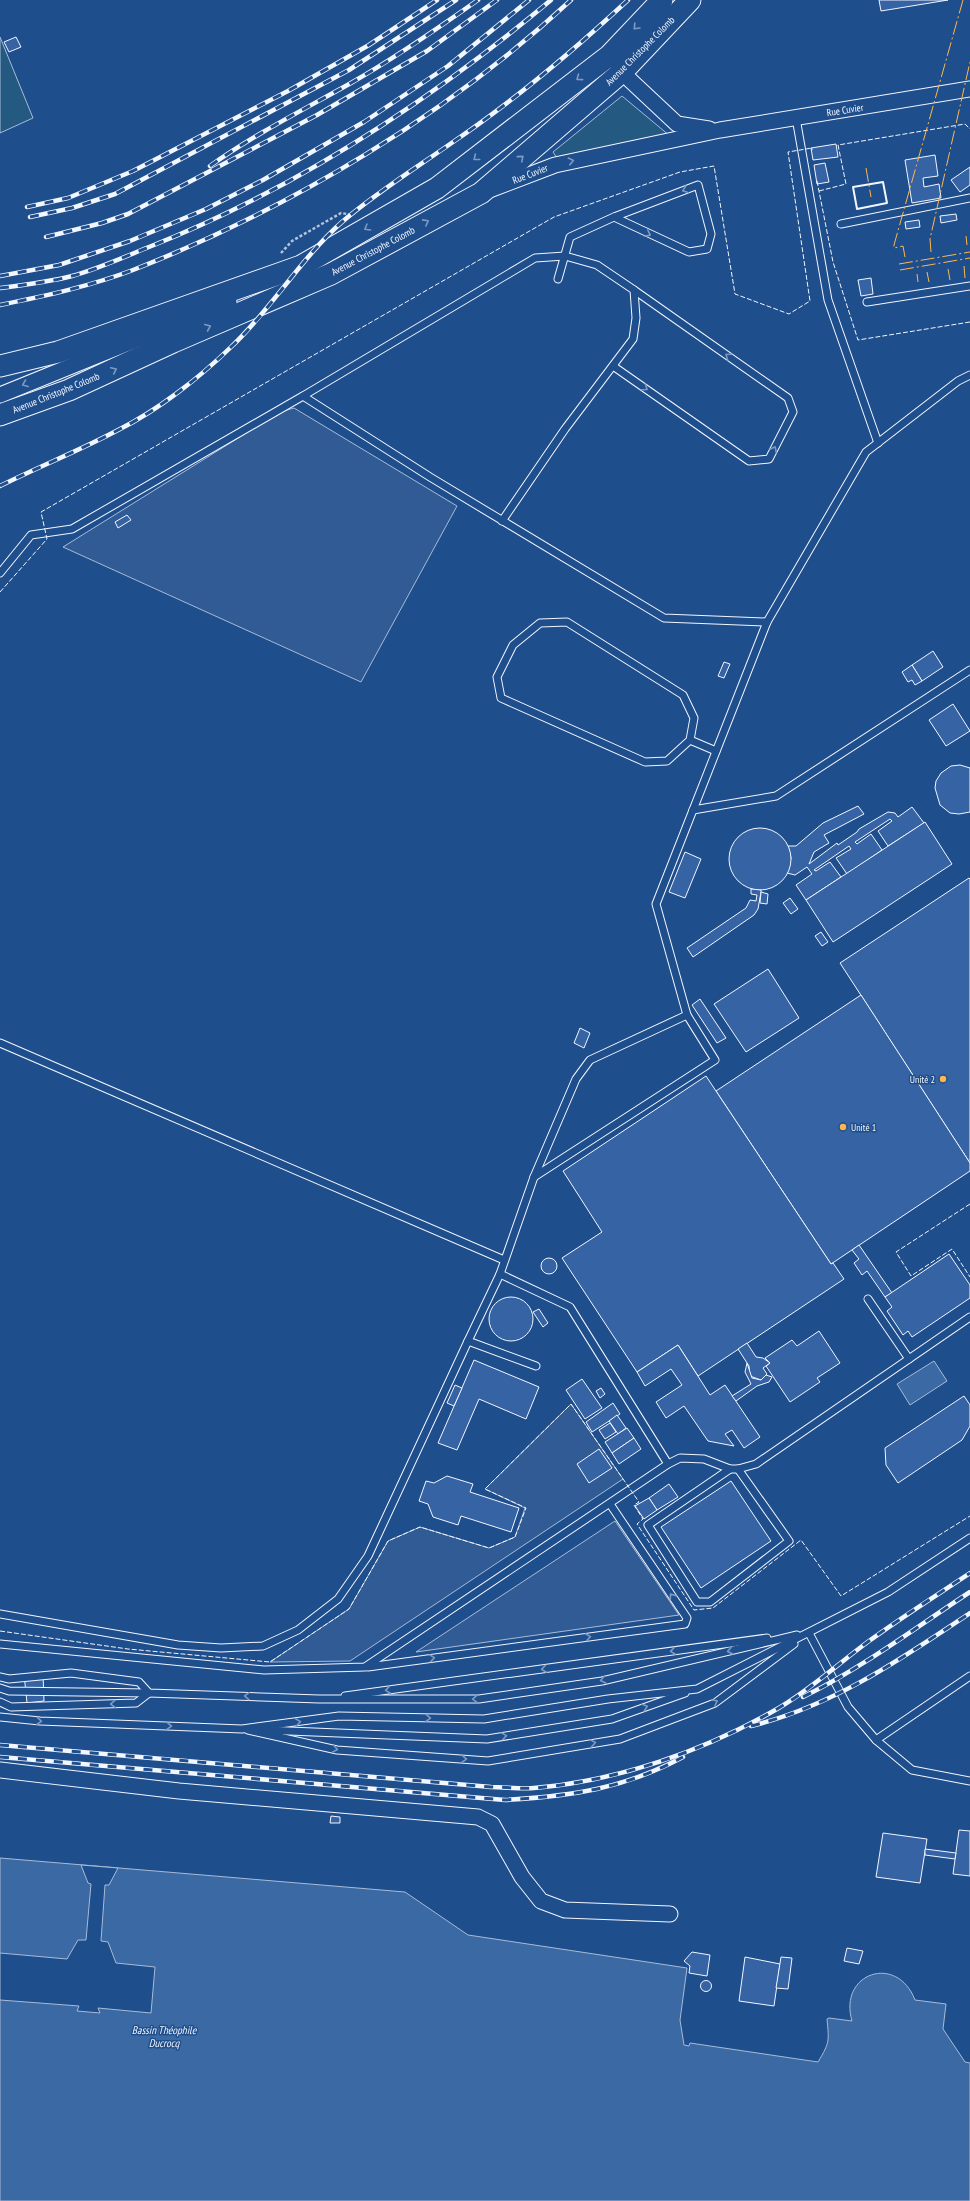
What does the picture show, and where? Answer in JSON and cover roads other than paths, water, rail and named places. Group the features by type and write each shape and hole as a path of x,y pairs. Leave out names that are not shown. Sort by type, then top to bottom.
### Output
{"main road":[{"path":"0,379 78,354 203,306 240,288 285,263 301,266 437,188 610,55 662,0"},
{"name":"Avenue Christophe Colomb","path":"0,415 69,390 172,342 331,274 481,193 623,71 690,0"},
{"path":"0,366 58,352 240,288"}],"street":[{"name":"Rue Cuvier","path":"610,55 630,80 677,124 720,130"},
{"name":"Rue Cuvier","path":"481,193 555,165 720,130 968,91"},
{"path":"0,395 266,287 285,263"},
{"path":"0,1770 179,1791 478,1817 492,1824 522,1877 541,1901 565,1910 670,1914"}],"lane":[{"path":"796,118 828,300 878,443"},
{"path":"558,279 570,237 614,217 698,185 712,234 707,249 688,252 614,217"},
{"path":"841,224 970,198"},
{"path":"0,572 32,535 72,529 302,396 535,258 564,256 597,266 634,290 788,398 793,412 769,459 749,461 613,366"},
{"path":"867,302 970,286"},
{"path":"502,521 565,429 633,339 636,318 634,290"},
{"path":"534,1177 715,1060 687,1015 656,904 767,622 866,452 958,381 970,375"},
{"path":"302,396 502,521 664,618 767,622"},
{"path":"567,622 683,695 694,718 690,740 667,761 645,762 501,698 497,677 513,645 540,623 567,622"},
{"path":"693,810 776,796 970,670"},
{"path":"690,740 716,751"},
{"path":"0,1614 178,1644 221,1648 263,1646 298,1630 338,1599 368,1556 500,1274 534,1177 576,1079 590,1060 687,1015"},
{"path":"0,1044 504,1260"},
{"path":"500,1274 570,1307 668,1464"},
{"path":"868,1300 909,1359"},
{"path":"365,1667 668,1464 680,1458 704,1459 730,1469 738,1469 756,1464 970,1317"},
{"path":"468,1341 536,1366"},
{"path":"730,1469 648,1525 697,1602 710,1602 789,1541 738,1469"},
{"path":"0,1644 264,1670 365,1667 685,1624 687,1618 610,1504"},
{"path":"0,1716 40,1722 487,1739 612,1719 697,1689 888,1592 970,1538"},
{"path":"319,1699 809,1632"},
{"path":"0,1688 9,1691 149,1693 319,1699 479,1699 602,1681 809,1632"},
{"path":"242,1729 337,1750 488,1761 620,1739 715,1704 809,1632"},
{"path":"809,1632 848,1707 876,1740 912,1770 970,1781"},
{"path":"0,1677 9,1679 71,1674 139,1682 149,1693"},
{"path":"876,1740 970,1676"},
{"path":"242,1729 339,1716 484,1719 608,1699 697,1689"},
{"path":"0,1702 11,1707 136,1703 149,1693"}],"water":[{"path":"934,1361 947,1381 910,1405 897,1384"},
{"name":"Bassin Théophile Ducrocq","path":"0,1858 405,1892 468,1935 687,1968 680,2020 684,2045 689,2046 690,2043 818,2062 828,2041 827,2019 852,2021 850,2004 853,1991 861,1981 872,1975 883,1973 896,1977 907,1985 915,2000 946,2004 943,2029 965,2062 970,2063 970,2201 0,2201"}],"railway":[{"path":"27,207 68,198 133,171 288,91 369,45 437,0"},
{"path":"30,217 72,208 115,194 349,70 456,0"},
{"path":"210,166 262,133 384,64 478,0"},
{"path":"46,237 102,223 128,214 317,115 427,51 497,0"},
{"path":"0,276 59,265 130,241 206,209 263,180 364,122 448,66 529,0"},
{"path":"0,288 54,280 91,270 204,224 257,198 360,140 458,73 551,0"},
{"path":"0,305 84,286 133,270 251,218 308,188 365,155 420,120 523,42 571,0"},
{"path":"0,486 120,429 149,413 178,393 218,359 245,333 299,268 327,236 342,222 383,190 476,126 521,92 586,38 628,0"},
{"path":"0,1745 491,1787 534,1788 597,1779 660,1762 690,1751 720,1738 777,1709 789,1702 881,1632 970,1573"},
{"path":"803,1697 867,1661 970,1592"},
{"path":"751,1726 781,1717 838,1694 892,1664 970,1613"},
{"path":"0,1757 505,1800 575,1793 618,1784 661,1768 683,1757"}],"place":[{"name":"Unité 2","path":"943,1079"},
{"name":"Unité 1","path":"843,1127"}]}
